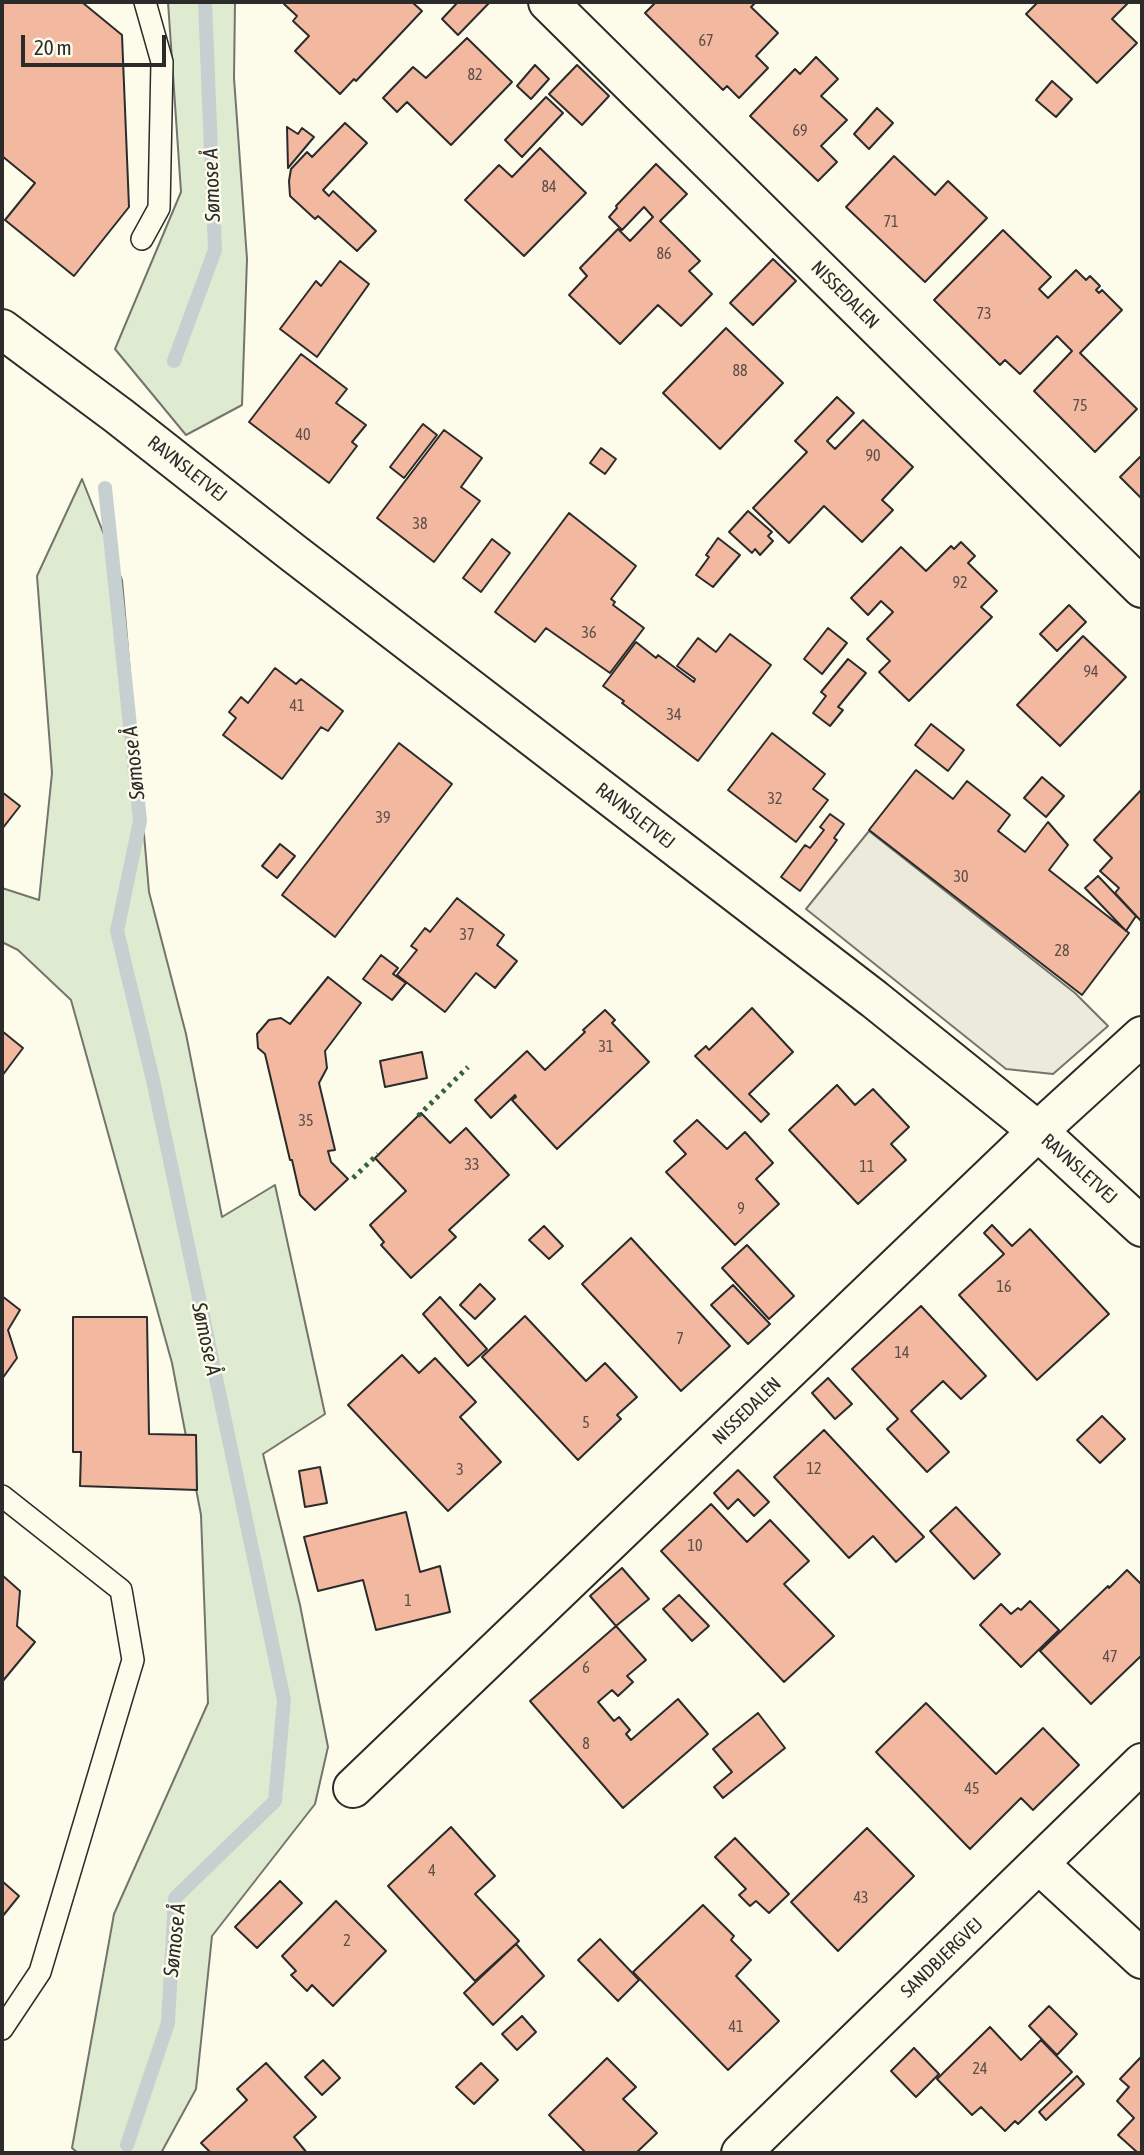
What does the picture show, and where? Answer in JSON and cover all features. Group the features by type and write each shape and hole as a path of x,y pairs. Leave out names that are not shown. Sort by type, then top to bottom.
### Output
{"street":[{"name":"NISSEDALEN","path":"548,2 1142,588"},
{"name":"RAVNSLETVEJ","path":"2,329 119,416 874,999 1038,1131 1142,1227"},
{"name":"NISSEDALEN","path":"353,1788 1038,1131 1142,1036"},
{"name":"SANDBJERGVEJ","path":"741,2153 1142,1763"},
{"path":"1039,1864 1142,1959"}],"lane":[{"path":"142,239 159,208 162,75 162,62 145,2"},
{"path":"2,1496 121,1590 133,1660 40,1972 2,2029"}],"green space":[{"path":"168,2 235,2 234,78 247,259 242,405 186,435 115,349 181,192"},
{"path":"82,479 122,580 149,892 186,1034 222,1217 275,1185 325,1414 263,1454 300,1605 328,1747 315,1804 212,1936 196,2089 161,2153 78,2153 72,2148 114,1914 208,1703 201,1515 172,1363 71,1000 18,950 2,942 2,888 39,900 52,773 37,576"}],"shaded area":[{"path":"869,831 1075,993 1108,1026 1053,1074 1006,1069 806,909"}],"building":[{"path":"2,2 84,2 122,35 129,207 74,276 5,220 35,183 2,156"},
{"path":"285,2 412,2 422,11 356,81 354,79 340,94 295,51 309,36 293,21 297,16"},
{"path":"458,2 490,2 458,35 442,19"},
{"path":"656,2 756,2 751,7 778,33 756,56 768,68 739,98 727,86 723,90 645,13"},
{"path":"1038,2 1129,2 1112,19 1137,43 1097,83 1026,14"},
{"path":"467,38 512,82 451,145 407,102 397,112 383,98 413,67 426,78"},
{"path":"816,57 838,79 821,96 847,120 821,146 837,162 818,181 750,116 795,69 800,74"},
{"path":"535,65 549,79 531,99 517,86"},
{"path":"577,65 609,96 582,125 549,94"},
{"path":"1052,81 1072,99 1056,117 1036,100"},
{"path":"546,97 563,113 522,157 505,140"},
{"path":"877,108 893,123 869,149 854,134"},
{"path":"345,123 367,143 323,190 329,196 333,191 376,231 357,251 318,216 315,219 290,196 291,169 307,152 312,157"},
{"path":"287,127 298,134 302,128 314,137 288,168"},
{"path":"540,148 586,193 524,256 465,200 499,165 512,177"},
{"path":"894,156 935,195 948,181 987,218 925,282 846,207"},
{"path":"656,164 687,194 660,221 700,261 689,271 712,294 681,326 658,305 620,344 569,295 587,276 580,268 618,229 630,241 653,217 644,207 622,230 609,217"},
{"path":"1003,230 1051,277 1039,289 1048,298 1076,270 1086,280 1090,276 1100,286 1096,290 1099,293 1102,290 1122,310 1080,353 1137,409 1095,452 1034,391 1072,351 1057,336 1020,374 1005,360 1000,365 934,300"},
{"path":"773,259 796,281 753,325 730,303"},
{"path":"340,261 369,284 317,357 280,329 316,281 321,286"},
{"path":"726,328 783,383 720,449 663,393"},
{"path":"301,354 347,389 336,403 366,425 352,442 357,446 329,483 249,422"},
{"path":"837,397 854,413 827,441 835,449 863,420 913,467 882,500 893,510 862,542 824,506 789,543 753,508 807,452 795,441"},
{"path":"423,424 437,435 404,478 390,467"},
{"path":"444,430 482,458 461,487 480,501 434,562 377,518"},
{"path":"601,448 616,459 605,474 590,463"},
{"path":"1142,455 1142,499 1120,477"},
{"path":"748,511 772,532 768,536 773,541 760,555 755,549 752,553 729,532"},
{"path":"569,513 636,566 611,599 615,602 613,605 644,628 610,673 546,628 535,642 495,612"},
{"path":"718,538 740,555 713,587 696,575"},
{"path":"492,539 510,553 481,592 463,578"},
{"path":"961,542 975,556 968,563 997,591 981,607 992,617 909,701 879,672 890,661 867,639 893,612 881,601 868,615 851,598 901,547 926,571 951,546 954,549"},
{"path":"1069,605 1086,622 1057,651 1040,634"},
{"path":"828,628 847,643 822,674 804,659"},
{"path":"730,634 771,665 698,761 603,686 636,642 694,682 695,679 677,666 698,638 716,652"},
{"path":"1083,636 1126,677 1060,746 1017,705"},
{"path":"848,659 866,673 838,707 843,710 830,726 813,713 826,696 821,692"},
{"path":"275,668 296,684 301,679 343,711 328,731 321,727 282,779 223,735 236,718 229,712 241,697 248,703"},
{"path":"931,724 964,750 948,771 915,745"},
{"path":"772,733 825,774 813,789 828,800 796,842 728,790"},
{"path":"399,743 452,784 335,937 282,895"},
{"path":"916,770 953,799 967,781 1010,815 998,831 1025,852 1048,822 1068,845 1049,870 1129,933 1082,995 869,830"},
{"path":"1042,777 1064,796 1046,817 1024,798"},
{"path":"1142,789 1142,922 1115,893 1119,888 1100,871 1112,858 1094,840"},
{"path":"2,792 20,806 2,829"},
{"path":"830,814 844,824 834,838 837,840 800,891 781,877 805,845 810,848 824,830 820,827"},
{"path":"280,844 295,856 277,878 262,866"},
{"path":"1098,876 1136,916 1126,931 1085,888"},
{"path":"457,898 504,935 497,945 517,961 495,988 476,973 445,1012 397,975 417,950 411,946 425,928 430,932"},
{"path":"381,955 398,968 393,974 406,983 392,1000 363,979"},
{"path":"328,977 361,1003 325,1051 327,1068 319,1083 335,1150 328,1151 331,1162 348,1179 315,1210 300,1195 265,1054 258,1048 257,1034 269,1020 281,1018 290,1024"},
{"path":"752,1008 793,1052 749,1094 769,1114 761,1122 695,1056 706,1046 709,1050"},
{"path":"605,1010 615,1020 612,1023 649,1062 557,1149 512,1100 515,1095 491,1118 475,1100 527,1051 545,1070"},
{"path":"2,1031 23,1048 2,1076"},
{"path":"422,1052 427,1078 385,1087 380,1061"},
{"path":"837,1085 855,1105 873,1089 909,1127 891,1144 906,1160 858,1204 789,1130"},
{"path":"421,1113 450,1143 466,1128 509,1175 449,1230 456,1237 411,1278 381,1245 384,1242 370,1225 406,1191 375,1158"},
{"path":"697,1120 727,1149 745,1132 773,1163 756,1179 779,1204 735,1245 666,1172 686,1154 674,1141"},
{"path":"992,1225 1012,1246 1030,1229 1109,1314 1037,1380 959,1295 1004,1254 984,1233"},
{"path":"544,1226 563,1246 549,1259 529,1240"},
{"path":"631,1238 730,1346 681,1391 582,1284"},
{"path":"747,1245 794,1296 769,1319 722,1268"},
{"path":"480,1284 495,1299 475,1319 460,1305"},
{"path":"733,1285 770,1324 748,1344 711,1305"},
{"path":"2,1296 20,1310 8,1330 17,1358 2,1379"},
{"path":"440,1297 487,1349 468,1366 423,1314"},
{"path":"921,1306 986,1376 961,1399 943,1381 911,1411 949,1452 927,1472 887,1429 898,1419 852,1369"},
{"path":"525,1316 586,1381 605,1363 637,1397 617,1415 621,1419 578,1460 482,1357"},
{"path":"73,1317 147,1317 149,1434 196,1435 197,1490 80,1486 81,1452 73,1452"},
{"path":"402,1355 419,1373 435,1358 476,1402 460,1417 501,1462 448,1511 348,1405"},
{"path":"828,1378 852,1404 835,1419 812,1393"},
{"path":"1102,1416 1125,1439 1100,1463 1077,1440"},
{"path":"824,1430 924,1537 896,1562 873,1536 849,1558 774,1477"},
{"path":"320,1467 327,1503 305,1507 299,1471"},
{"path":"738,1470 769,1502 754,1516 738,1499 728,1509 714,1493"},
{"path":"711,1504 747,1542 770,1520 809,1561 784,1584 834,1636 784,1682 661,1551"},
{"path":"956,1507 1000,1554 974,1579 930,1531"},
{"path":"406,1512 420,1572 440,1566 450,1612 376,1630 363,1580 318,1591 304,1537"},
{"path":"622,1568 649,1599 616,1626 590,1596"},
{"path":"1127,1570 1142,1585 1142,1655 1091,1704 1040,1651"},
{"path":"2,1575 20,1591 17,1626 35,1642 2,1682"},
{"path":"679,1595 709,1626 692,1641 663,1609"},
{"path":"1030,1601 1059,1630 1021,1667 980,1625 1001,1604 1011,1614 1018,1608 1021,1610"},
{"path":"616,1626 646,1660 627,1676 633,1682 618,1696 612,1690 598,1702 614,1721 619,1717 630,1730 626,1734 631,1740 678,1699 708,1734 623,1808 530,1701"},
{"path":"926,1703 996,1774 1043,1728 1079,1765 1033,1810 1021,1798 970,1849 876,1752"},
{"path":"758,1713 785,1748 723,1798 714,1787 732,1772 713,1749"},
{"path":"451,1827 495,1876 475,1894 519,1941 475,1981 388,1886"},
{"path":"867,1828 914,1876 838,1951 791,1902"},
{"path":"735,1838 789,1894 769,1913 756,1901 750,1906 739,1895 746,1889 715,1857"},
{"path":"2,1881 19,1896 2,1917"},
{"path":"280,1881 302,1903 257,1948 235,1927"},
{"path":"336,1901 386,1951 333,2006 312,1985 307,1991 291,1975 296,1971 282,1956"},
{"path":"703,1905 734,1936 731,1940 751,1960 736,1976 779,2021 728,2070 633,1972"},
{"path":"600,1939 639,1980 618,2001 578,1960"},
{"path":"516,1944 544,1976 493,2025 464,1993"},
{"path":"1049,2006 1077,2034 1057,2055 1029,2026"},
{"path":"522,2016 536,2032 517,2050 502,2034"},
{"path":"990,2027 1021,2060 1041,2040 1072,2072 1018,2124 1015,2121 1005,2131 981,2107 972,2115 937,2079"},
{"path":"914,2048 939,2074 916,2097 891,2071"},
{"path":"1141,2057 1142,2153 1138,2153 1118,2135 1134,2118 1117,2101 1129,2087 1120,2079"},
{"path":"607,2058 636,2087 623,2099 657,2133 636,2153 586,2153 549,2115"},
{"path":"323,2060 340,2078 322,2095 305,2077"},
{"path":"266,2063 316,2117 294,2137 307,2153 211,2153 201,2143 247,2100 237,2089"},
{"path":"481,2063 498,2080 474,2104 456,2087"},
{"path":"1077,2076 1084,2084 1046,2120 1039,2112"}],"waterway":[{"name":"Sømose Å","path":"174,361 215,250 205,2"},
{"name":"Sømose Å","path":"105,488 140,821 117,931 153,1080 284,1700 275,1801 175,1898 168,2023 127,2145"}],"hedge":[{"path":"418,1116 468,1067"},
{"path":"353,1178 378,1154"}]}
